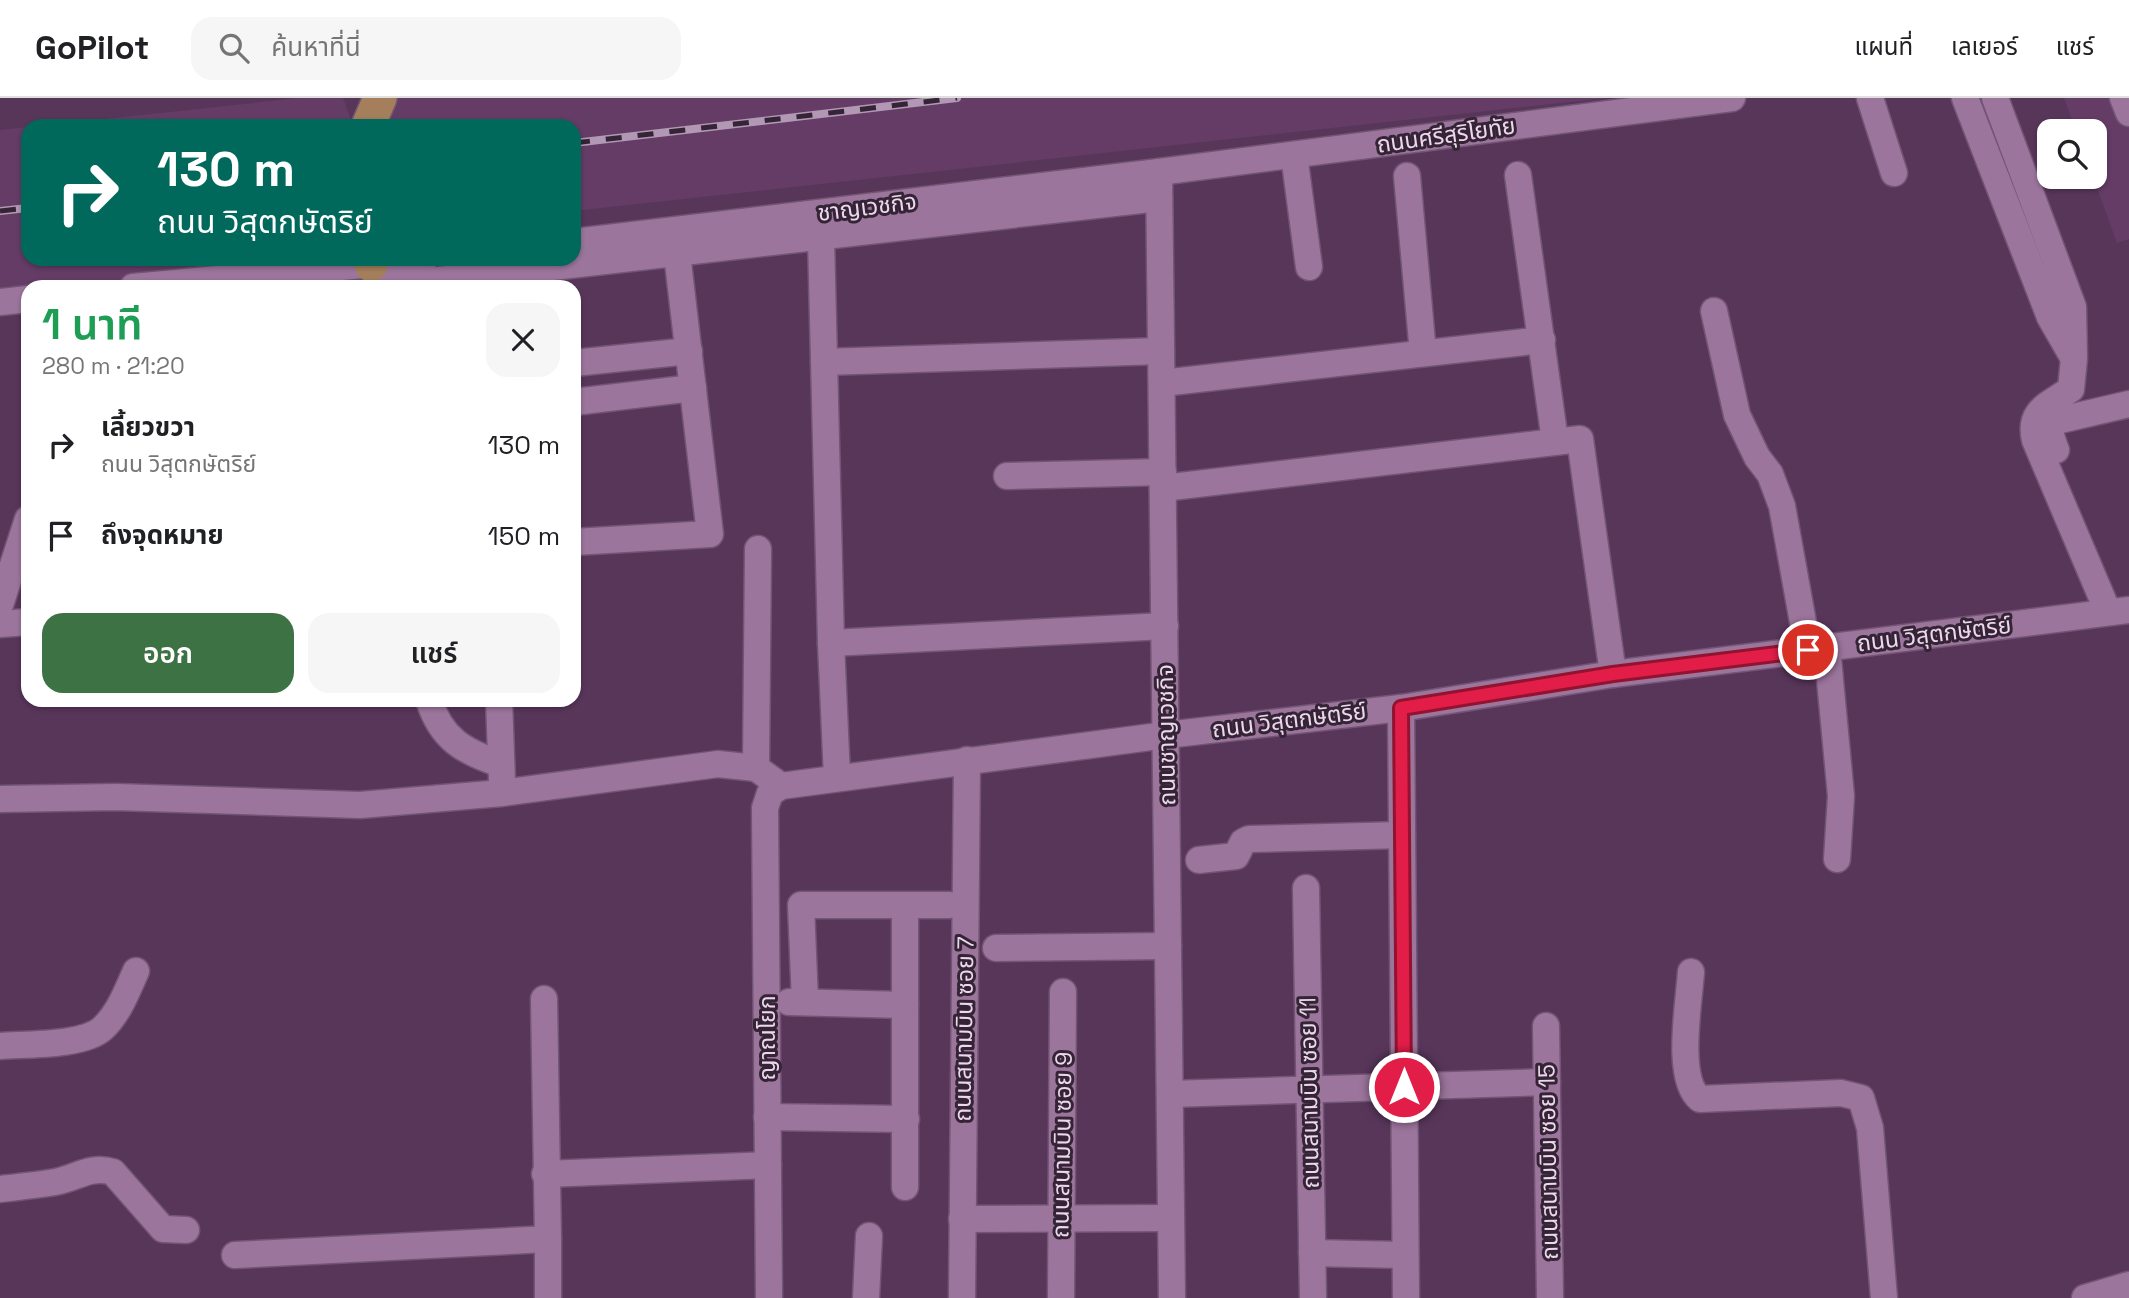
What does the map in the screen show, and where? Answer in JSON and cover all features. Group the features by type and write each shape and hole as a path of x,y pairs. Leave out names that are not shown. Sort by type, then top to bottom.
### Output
{"main road":[{"path":"371,119 380,98"}],"street":[{"name":"ถนนศรีสุริโยทัย","path":"1159,185 1294,155 1732,98"},
{"path":"1870,98 1894,173"},
{"path":"1965,98 2050,317 2074,358"},
{"path":"2123,98 2129,113"},
{"path":"1975,126 1999,108 2073,307 2074,358 2071,389 2034,416 2032,425 2035,440 2120,611"},
{"path":"1294,155 1309,267"},
{"path":"1518,175 1555,441"},
{"path":"1407,176 1423,354"},
{"path":"581,262 821,238 1159,185"},
{"name":"ชาญเวชกิจ","path":"581,241 1159,185"},
{"name":"ถนนชาญเวชกิจ","path":"1159,185 1172,1298"},
{"path":"2011,217 2036,206"},
{"path":"821,238 837,777"},
{"path":"581,542 710,534 677,254"},
{"path":"378,278 408,266"},
{"path":"324,280 528,266"},
{"path":"0,302 21,300"},
{"path":"1714,311 1737,415 1757,457 1770,474 1782,506 1818,649 1841,796 1837,859"},
{"path":"1162,383 1542,340"},
{"path":"581,362 689,351"},
{"path":"824,362 1161,351"},
{"path":"581,401 693,388"},
{"path":"2120,611 2050,435 2051,427 2056,421 2129,404"},
{"path":"1007,476 1163,480 1580,439 1613,674"},
{"path":"1,599 21,540"},
{"path":"756,768 758,548"},
{"name":"ถนน วิสุตกษัตริย์","path":"782,786 1166,734 1401,708 1613,674 2120,611"},
{"path":"0,624 21,622"},
{"path":"831,643 1165,626"},
{"path":"431,707 435,720 467,753 501,764"},
{"path":"499,707 502,793"},
{"path":"1401,708 1406,1298"},
{"name":"ถนนสนามบิน ซอย 7","path":"962,1298 967,760"},
{"path":"0,799 128,797 360,805 502,793 718,764 756,768 782,786"},
{"name":"ญาณโยก","path":"769,1298 765,808 770,793 782,786"},
{"path":"1199,860 1236,856 1243,842 1249,839 1402,835"},
{"name":"ถนนสนามบิน ซอย 11","path":"1306,888 1313,1298"},
{"path":"805,1002 801,905 949,905"},
{"path":"905,906 905,1186"},
{"path":"996,948 1168,946"},
{"path":"0,1046 89,1037 102,1029 118,1008 136,971"},
{"path":"1691,972 1686,1066 1688,1084 1700,1099 1841,1093 1861,1098 1870,1128 1884,1298"},
{"name":"ถนนสนามบิน ซอย 9","path":"1061,1298 1063,992"},
{"path":"544,999 548,1298"},
{"path":"766,1001 905,1005"},
{"name":"ถนนสนามบิน ซอย 15","path":"1546,1026 1550,1298"},
{"path":"1170,1094 1547,1082"},
{"path":"767,1116 906,1119"},
{"path":"545,1174 768,1166"},
{"path":"0,1189 59,1182 85,1171 102,1169 113,1172 163,1229 186,1230"},
{"path":"962,1219 1171,1218"},
{"path":"866,1298 869,1236"},
{"path":"235,1255 548,1239"},
{"path":"1312,1253 1405,1255"},
{"path":"2085,1298 2129,1285"}],"shaded area":[{"path":"299,98 343,98 350,119 104,119"},
{"path":"396,98 1606,98 581,210 581,119 386,119"},
{"path":"2064,98 2129,98 2129,239 2117,243 2097,189 2107,189 2107,119 2072,119"},
{"path":"21,128 21,266 260,266 139,280 21,280 21,289 0,296 0,130"}],"railway":[{"path":"581,142 957,98"},
{"path":"0,211 21,209"}],"route":[{"path":"1404,1087 1401,708 1613,674 1808,650"}]}
